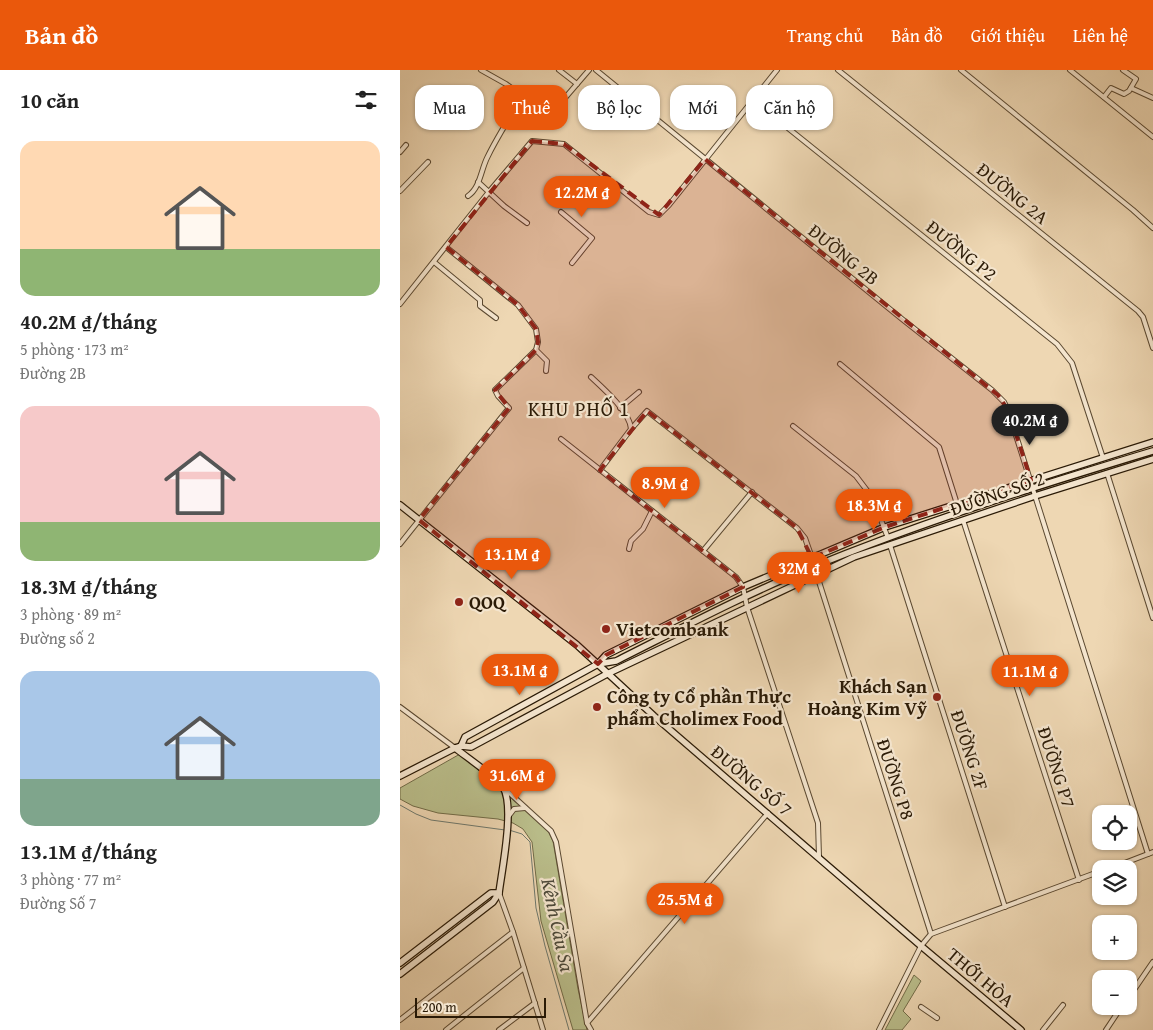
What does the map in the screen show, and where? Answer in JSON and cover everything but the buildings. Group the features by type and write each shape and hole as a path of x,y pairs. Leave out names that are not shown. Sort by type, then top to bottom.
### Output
{"main road":[{"name":"ĐƯỜNG SỐ 2","path":"598,664 606,655 742,587 885,527 1153,442"},
{"name":"ĐƯỜNG SỐ 2","path":"461,746 465,737 598,664 616,661 745,597 814,566 888,537 1033,488 1153,451"},
{"name":"ĐƯỜNG SỐ 2","path":"400,776 455,748 461,746 471,747 607,674 854,556 1153,459"},
{"name":"ĐƯỜNG SỐ 7","path":"400,505 577,645 607,674 921,946"},
{"name":"ĐƯỜNG SỐ 2","path":"607,674 616,661"},
{"path":"400,974 493,902 499,893 508,819 507,805 502,786 455,748"},
{"path":"400,963 491,893 499,893"},
{"name":"THỚI HÒA","path":"921,946 1021,1030"}],"street":[{"path":"481,70 507,85"},
{"path":"559,70 577,84"},
{"path":"568,96 589,70"},
{"name":"ĐƯỜNG 2B","path":"596,70 998,395 1008,410 1031,480 1148,854"},
{"path":"765,85 777,70"},
{"name":"ĐƯỜNG 2A","path":"838,70 1138,311 1143,317 1153,348"},
{"path":"961,70 1153,228"},
{"path":"1070,70 1153,137"},
{"path":"1104,97 1111,88 1124,94 1131,88 1136,79 1135,76 1123,70"},
{"path":"1131,88 1153,98"},
{"path":"400,304 488,192 532,141 564,144 650,212 658,215 669,205 746,109"},
{"path":"468,196 472,194 486,160 503,130"},
{"name":"ĐƯỜNG P2","path":"790,130 1058,344 1072,363 1103,458"},
{"path":"400,152 406,145"},
{"path":"400,192 428,162"},
{"path":"478,182 527,223"},
{"path":"561,212 592,238 572,263"},
{"path":"400,544 509,408 495,390 536,350 538,342 536,329 518,305 446,247"},
{"path":"434,262 480,300 480,306 496,318"},
{"path":"536,350 546,360 546,370"},
{"path":"840,364 939,447 957,504"},
{"path":"591,377 617,402 630,423 631,429"},
{"path":"620,408 639,392"},
{"path":"600,470 647,411 797,528 805,538 812,558"},
{"name":"ĐƯỜNG 2F","path":"793,426 856,476 872,497 885,527 1005,907"},
{"path":"561,439 736,577 742,587 818,823 820,857"},
{"path":"1107,474 1153,618"},
{"path":"703,551 752,492"},
{"path":"629,548 631,542 643,530 652,511"},
{"name":"ĐƯỜNG P7","path":"963,520 1079,880"},
{"name":"ĐƯỜNG P8","path":"814,566 931,934"},
{"path":"400,707 455,748"},
{"path":"502,786 551,831 556,842 587,1023 591,1030"},
{"path":"507,805 511,801 517,800"},
{"path":"508,819 514,809 526,808"},
{"path":"587,1023 768,813"},
{"path":"1132,860 1153,852"},
{"path":"879,1030 921,946 931,934 1092,875"},
{"path":"499,893 543,1030"},
{"path":"400,1020 513,932"},
{"path":"1137,985 1153,962"},
{"path":"446,1030 524,968"},
{"path":"499,1030 534,1003"},
{"path":"1044,1030 1063,1005"},
{"path":"921,1007 937,1018"},
{"path":"1106,1030 1116,1015"}],"highlighted area":[{"path":"532,141 564,144 659,215 705,159 998,395 1008,410 1031,480 885,527 812,558 797,528 647,411 600,470 736,577 743,587 606,655 598,664 419,520 509,408 495,390 536,350 538,342 536,329 518,305 446,247"}],"green space":[{"path":"460,754 547,829 553,841 578,989 587,1030 573,1030 541,921 532,842 523,829 513,823 498,819 438,813 413,806 400,799 400,788"},
{"path":"914,975 921,981 903,1011 911,1019 902,1030 885,1030"}],"waterway":[{"name":"Kênh Cầu Sa","path":"400,805 431,820 505,830"},
{"name":"Kênh Cầu Sa","path":"509,830 522,834 530,842 536,908 569,1030"}],"place":[{"name":"QOQ","path":"459,602"},
{"name":"Vietcombank","path":"606,629"},
{"name":"Khách Sạn Hoàng Kim Vỹ","path":"937,697"},
{"name":"Công ty Cổ phần Thực phẩm Cholimex Food","path":"597,707"}],"district":[{"name":"KHU PHỐ 1","path":"579,409"}]}
